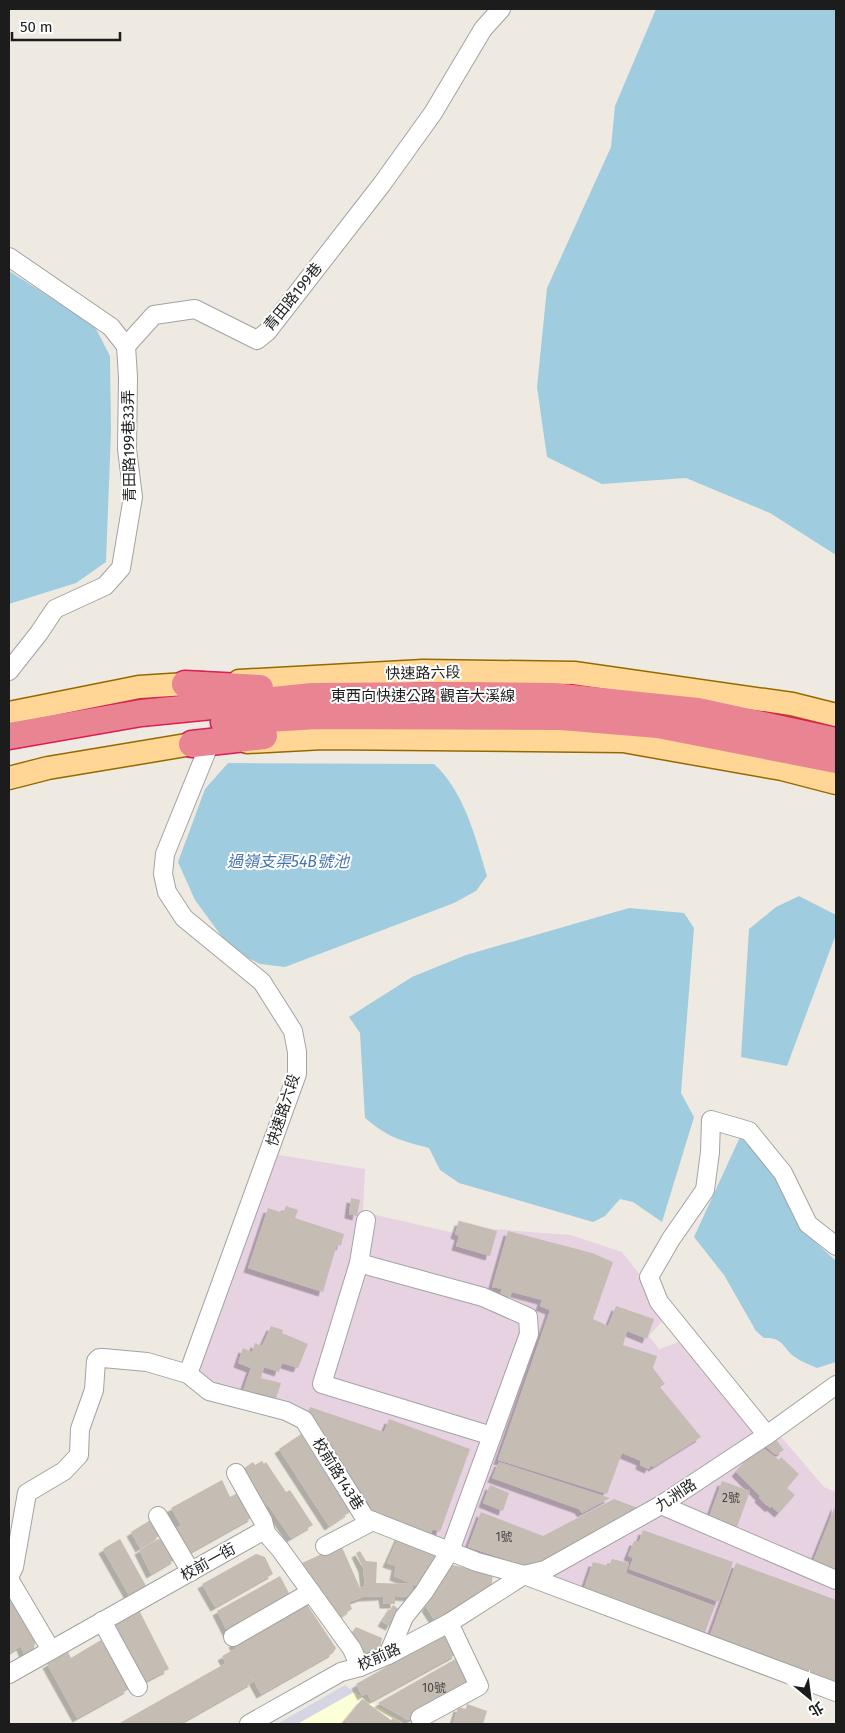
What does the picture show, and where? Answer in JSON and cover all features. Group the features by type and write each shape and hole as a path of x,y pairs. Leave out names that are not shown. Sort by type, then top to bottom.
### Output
{"highway":[{"path":"185,684 431,705"},
{"name":"東西向快速公路 觀音大溪線","path":"9,736 141,713 303,696 658,725 836,760"},
{"name":"東西向快速公路 觀音大溪線","path":"9,753 185,724 317,716 552,696 698,711 836,741"},
{"path":"201,744 431,705"}],"main road":[{"name":"快速路六段","path":"9,713 138,687 423,671 574,673 792,704 836,715"},
{"path":"9,778 48,768 201,744 323,738 623,741 782,769 836,783"}],"street":[{"name":"青田路199巷","path":"126,346 154,316 195,310 257,340 267,332 382,184 434,112 483,29 501,9"},
{"path":"9,257 111,327 126,346"},
{"name":"青田路199巷33弄","path":"9,671 55,609 105,586 121,568 133,497 127,449 128,377 126,346"},
{"name":"快速路六段","path":"188,1374 297,1074 297,1052 294,1031 262,982 184,918 167,892 163,874 165,854 201,744"},
{"path":"767,1435 659,1302 649,1277 671,1239 705,1190 710,1152 710,1120 749,1131 783,1173 808,1224 836,1246"},
{"path":"366,1220 359,1263 322,1384 492,1436"},
{"path":"359,1263 483,1297 528,1317 529,1334 450,1551 424,1592 404,1617 388,1655"},
{"path":"51,1650 9,1578 14,1567 27,1493 64,1471 79,1455 80,1429 94,1390 96,1361 99,1358 147,1362 188,1374"},
{"name":"校前路143巷","path":"188,1374 209,1391 286,1411 304,1420 365,1518 477,1562 524,1575 836,1692"},
{"name":"九洲路","path":"506,1586 524,1575 545,1570 661,1506 767,1435 836,1385"},
{"path":"236,1473 263,1521 266,1533 280,1549 352,1649 360,1667"},
{"path":"661,1506 836,1580"},
{"path":"158,1516 191,1572"},
{"path":"325,1546 373,1521"},
{"name":"校前一街","path":"9,1674 258,1533 266,1533"},
{"name":"校前路","path":"250,1724 341,1672 360,1667 388,1655 449,1623 506,1586"},
{"path":"233,1637 311,1592"},
{"path":"102,1622 138,1686"},
{"path":"420,1718 479,1686 449,1623"}],"shaded area":[{"path":"273,1154 365,1169 363,1212 454,1233 458,1220 492,1229 571,1235 622,1252 645,1281 665,1318 649,1336 659,1349 685,1340 760,1430 643,1507 535,1569 466,1552 366,1514 309,1419 211,1390 194,1374"},
{"path":"777,1432 824,1487 836,1492 836,1690 544,1579"},
{"path":"345,1685 354,1692 297,1724 277,1724"},
{"path":"354,1692 406,1724 297,1724"}],"water":[{"path":"656,9 836,9 836,555 770,513 686,478 602,484 547,457 537,387 547,288 611,147 615,106"},
{"path":"9,271 94,325 110,356 111,431 106,562 76,583 9,604"},
{"name":"過嶺支渠54B號池","path":"228,763 434,764 453,788 468,816 487,876 476,891 454,903 285,967 260,964 231,949 195,900 178,862 205,789"},
{"path":"799,896 836,915 836,934 787,1066 741,1057 749,929 776,907"},
{"path":"629,908 684,913 694,928 681,1093 694,1117 662,1222 633,1202 620,1199 605,1216 593,1222 459,1183 440,1170 429,1148 395,1138 365,1118 360,1033 349,1017 412,977 466,955"},
{"path":"740,1137 763,1155 804,1232 836,1261 836,1362 817,1368 795,1357 779,1341 764,1338 756,1331 724,1275 694,1237"}],"building":[{"path":"351,1198 360,1200 357,1216 349,1214"},
{"path":"286,1206 298,1210 295,1218 344,1234 341,1246 337,1244 323,1292 248,1268 268,1208 283,1213"},
{"path":"459,1221 497,1231 490,1256 456,1246 459,1236 455,1234"},
{"path":"508,1231 592,1253 613,1262 593,1319 608,1326 616,1306 654,1319 647,1339 627,1331 623,1345 657,1356 653,1368 665,1384 660,1387 701,1437 653,1467 651,1465 649,1469 640,1465 641,1461 622,1453 607,1494 498,1460 550,1310 540,1306 542,1300 512,1292 510,1297 500,1294 502,1289 492,1287"},
{"path":"271,1326 283,1330 282,1333 308,1344 298,1368 282,1363 279,1372 264,1367 261,1378 281,1383 274,1405 241,1396 251,1368 238,1363 243,1348 252,1352 255,1343 262,1346"},
{"path":"310,1407 384,1432 389,1419 470,1449 440,1532 433,1529 430,1536 369,1513 371,1507 310,1417 306,1415"},
{"path":"301,1434 350,1512 329,1526 279,1449"},
{"path":"774,1437 784,1450 776,1455 763,1444"},
{"path":"763,1448 779,1460 781,1457 799,1474 787,1488 795,1495 779,1513 759,1498 760,1496 736,1472 751,1455"},
{"path":"262,1461 264,1464 266,1462 286,1492 290,1490 313,1525 291,1538 268,1505 265,1507 243,1469 253,1462 255,1465"},
{"path":"499,1462 610,1498 582,1513 579,1509 492,1478"},
{"path":"222,1480 230,1497 239,1492 253,1517 185,1555 173,1530 181,1525 171,1508"},
{"path":"722,1481 750,1491 737,1527 709,1517"},
{"path":"490,1485 509,1493 503,1511 483,1503"},
{"path":"614,1499 638,1508 565,1553 538,1566 528,1567 468,1547 481,1512 543,1536"},
{"path":"836,1504 836,1578 810,1569"},
{"path":"152,1519 161,1535 140,1548 131,1532"},
{"path":"643,1530 733,1562 719,1602 629,1569 633,1558 628,1556 634,1541 639,1542"},
{"path":"400,1534 439,1551 422,1588 394,1576 396,1566 387,1563"},
{"path":"164,1536 176,1559 151,1574 139,1550"},
{"path":"120,1539 146,1586 129,1595 103,1549"},
{"path":"341,1545 360,1588 365,1586 363,1568 356,1553 360,1551 366,1561 377,1562 376,1583 413,1584 413,1597 395,1596 395,1604 384,1604 383,1596 363,1597 349,1602 352,1609 339,1618 326,1599 324,1591 321,1593 300,1564"},
{"path":"256,1554 265,1557 273,1574 215,1607 202,1584"},
{"path":"612,1559 629,1563 626,1573 715,1606 703,1637 582,1594 593,1562 609,1566"},
{"path":"736,1563 836,1600 836,1689 767,1662 769,1657 728,1647 730,1643 717,1638 715,1643 710,1641 710,1635"},
{"path":"452,1565 493,1573 491,1590 437,1624 426,1607"},
{"path":"280,1576 291,1597 228,1633 217,1611"},
{"path":"11,1599 35,1642 34,1649 24,1654 21,1646 9,1653 9,1600"},
{"path":"306,1603 336,1648 333,1653 261,1694 233,1643"},
{"path":"393,1605 400,1610 390,1626 382,1622"},
{"path":"139,1610 169,1669 146,1681 114,1624"},
{"path":"356,1627 382,1638 380,1650 367,1654 352,1632"},
{"path":"445,1634 457,1654 371,1701 367,1693 362,1696 356,1684"},
{"path":"101,1640 129,1689 77,1718 47,1664 68,1652 71,1658"},
{"path":"235,1649 253,1682 179,1724 118,1724 226,1663 222,1656"},
{"path":"459,1657 473,1681 419,1715 408,1720 378,1703"},
{"path":"362,1699 391,1720 393,1718 404,1724 350,1724 345,1720"},
{"path":"467,1704 487,1711 483,1724 453,1724 458,1707 466,1709"}]}
